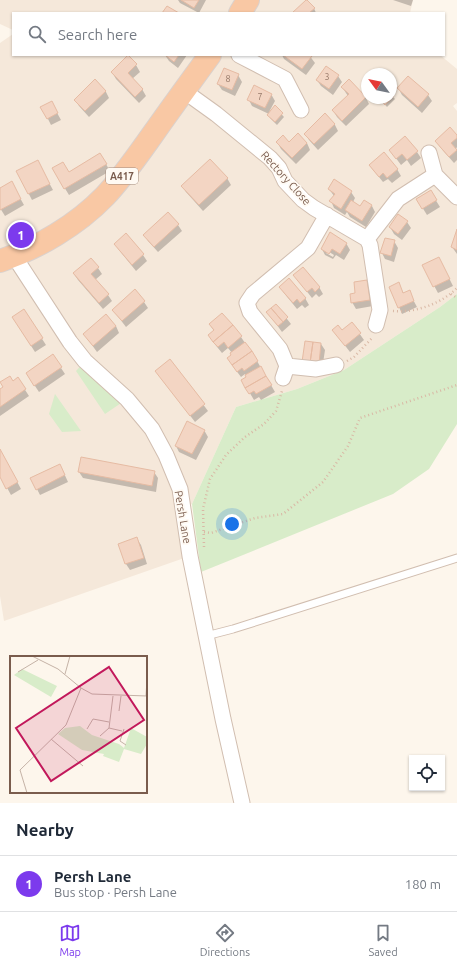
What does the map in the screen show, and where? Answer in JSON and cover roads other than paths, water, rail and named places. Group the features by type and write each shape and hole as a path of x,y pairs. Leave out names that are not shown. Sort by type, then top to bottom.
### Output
{"highway":[{"path":"241,12 248,0"},
{"name":"A417","path":"7,259 65,228 92,208 104,196 131,165 209,56"}],"street":[{"path":"241,56 286,79 301,101"},
{"name":"Rectory Close","path":"184,91 216,114 270,158 279,168 285,181 303,200 367,239"},
{"path":"428,153 435,174 457,197"},
{"path":"376,325 380,310 370,245 367,239 398,199 435,174"},
{"path":"327,215 308,248 253,294 247,303 250,312 280,349 285,372 316,369 336,365"},
{"name":"Persh Lane","path":"7,259 73,347 85,361 127,399 152,429 166,455 180,489 190,556 223,719 242,803"}],"lane":[{"path":"206,636 233,629 457,558"}],"place":[{"name":"Persh Lane","path":"21,235"}]}
